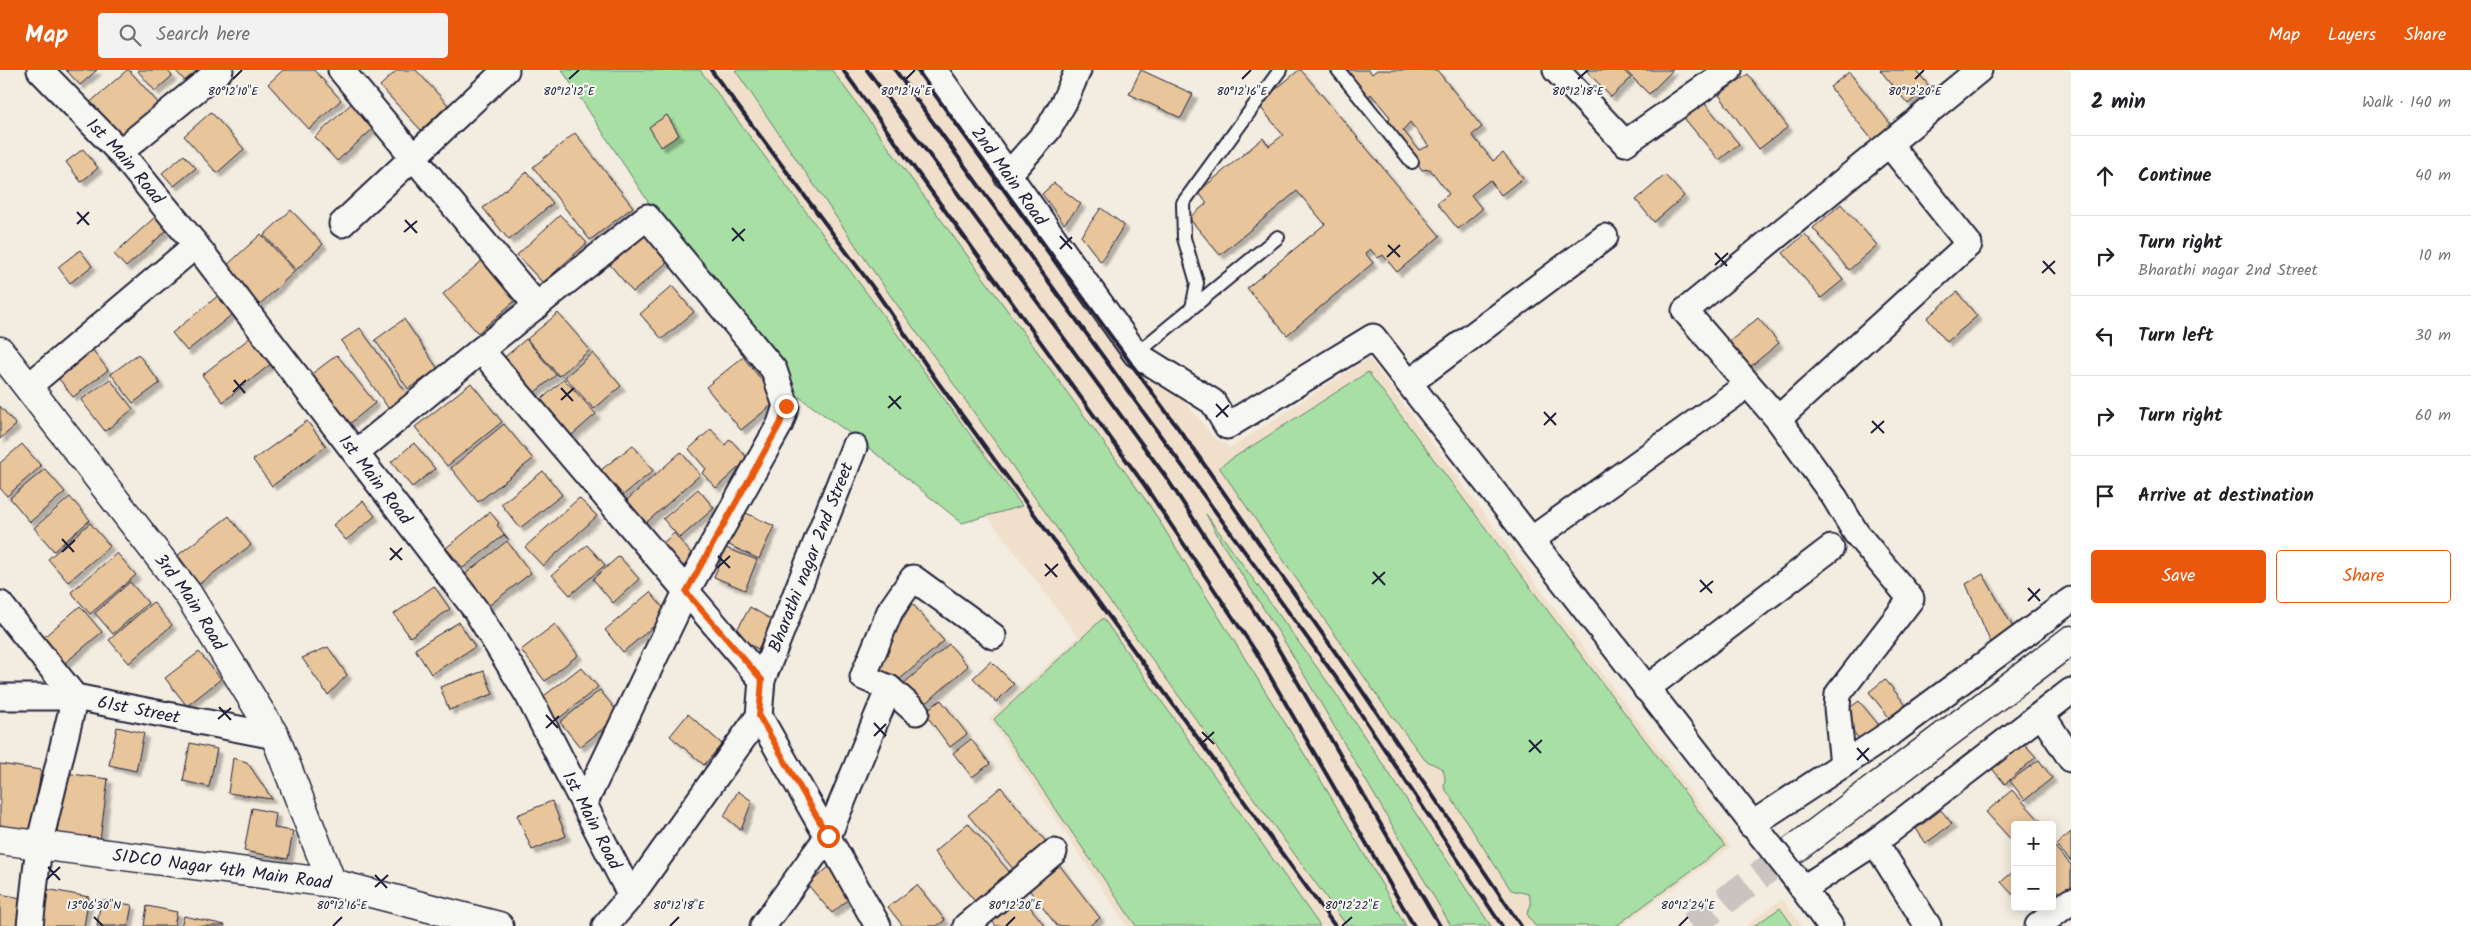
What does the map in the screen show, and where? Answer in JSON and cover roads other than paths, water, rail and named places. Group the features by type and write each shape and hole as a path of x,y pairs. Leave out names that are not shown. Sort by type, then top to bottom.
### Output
{"street":[{"name":"1st Main Road","path":"40,70 120,152 196,245 475,609 528,695 631,896"},
{"path":"120,152 220,70"},
{"path":"342,70 537,306"},
{"path":"342,224 506,70"},
{"name":"2nd Main Road","path":"934,70 1007,176 1136,354 1213,402 1227,426 1373,337 1409,383"},
{"path":"1007,176 1048,130 1064,102 1078,70"},
{"path":"1556,70 1625,143 1730,70"},
{"path":"1842,765 1837,708 1838,694 1911,599 1856,533 1835,498 1778,418 1685,311 1979,70"},
{"path":"1778,418 1969,244 1889,144"},
{"path":"356,453 481,350 648,217 774,370 786,406 780,424 686,592 584,804"},
{"path":"1605,237 1409,383 1756,831 1795,872 1830,926"},
{"path":"28,386 196,245"},
{"path":"481,350 762,680"},
{"name":"3rd Main Road","path":"0,351 188,594 275,736 332,883"},
{"path":"1531,540 1735,394"},
{"name":"Bharathi nagar 2nd Street","path":"759,716 762,680 854,447"},
{"path":"1646,689 1831,548"},
{"path":"916,712 889,688 863,677 890,611 913,578 993,636"},
{"path":"1756,831 1842,765 1894,731 2071,600"},
{"path":"0,604 75,697 39,845 30,926"},
{"path":"1795,872 2071,640"},
{"path":"763,926 828,836 889,688"},
{"path":"1795,872 1875,842 2071,691"},
{"name":"61st Street","path":"0,697 75,697 275,736"},
{"path":"2042,714 2071,759"},
{"path":"605,926 631,896 759,716 878,926"},
{"name":"SIDCO Nagar 4th Main Road","path":"0,840 332,883 499,926"},
{"path":"1875,842 1928,926"},
{"path":"966,926 1054,852"},
{"path":"2038,926 2071,901"}],"lane":[{"path":"1192,308 1197,284 1184,238 1183,202 1280,70"},
{"path":"1338,70 1412,162"},
{"path":"1136,354 1278,237"}],"tunnel":[{"path":"1691,926 1788,854"}],"railway":[{"path":"711,70 877,293 937,381 1335,926"},
{"path":"843,70 1143,483 1256,652 1414,926"},
{"path":"867,70 1166,477 1273,640 1440,926"},
{"path":"895,70 1345,690 1502,926"},
{"path":"917,70 1194,450 1356,682 1521,926"}]}
